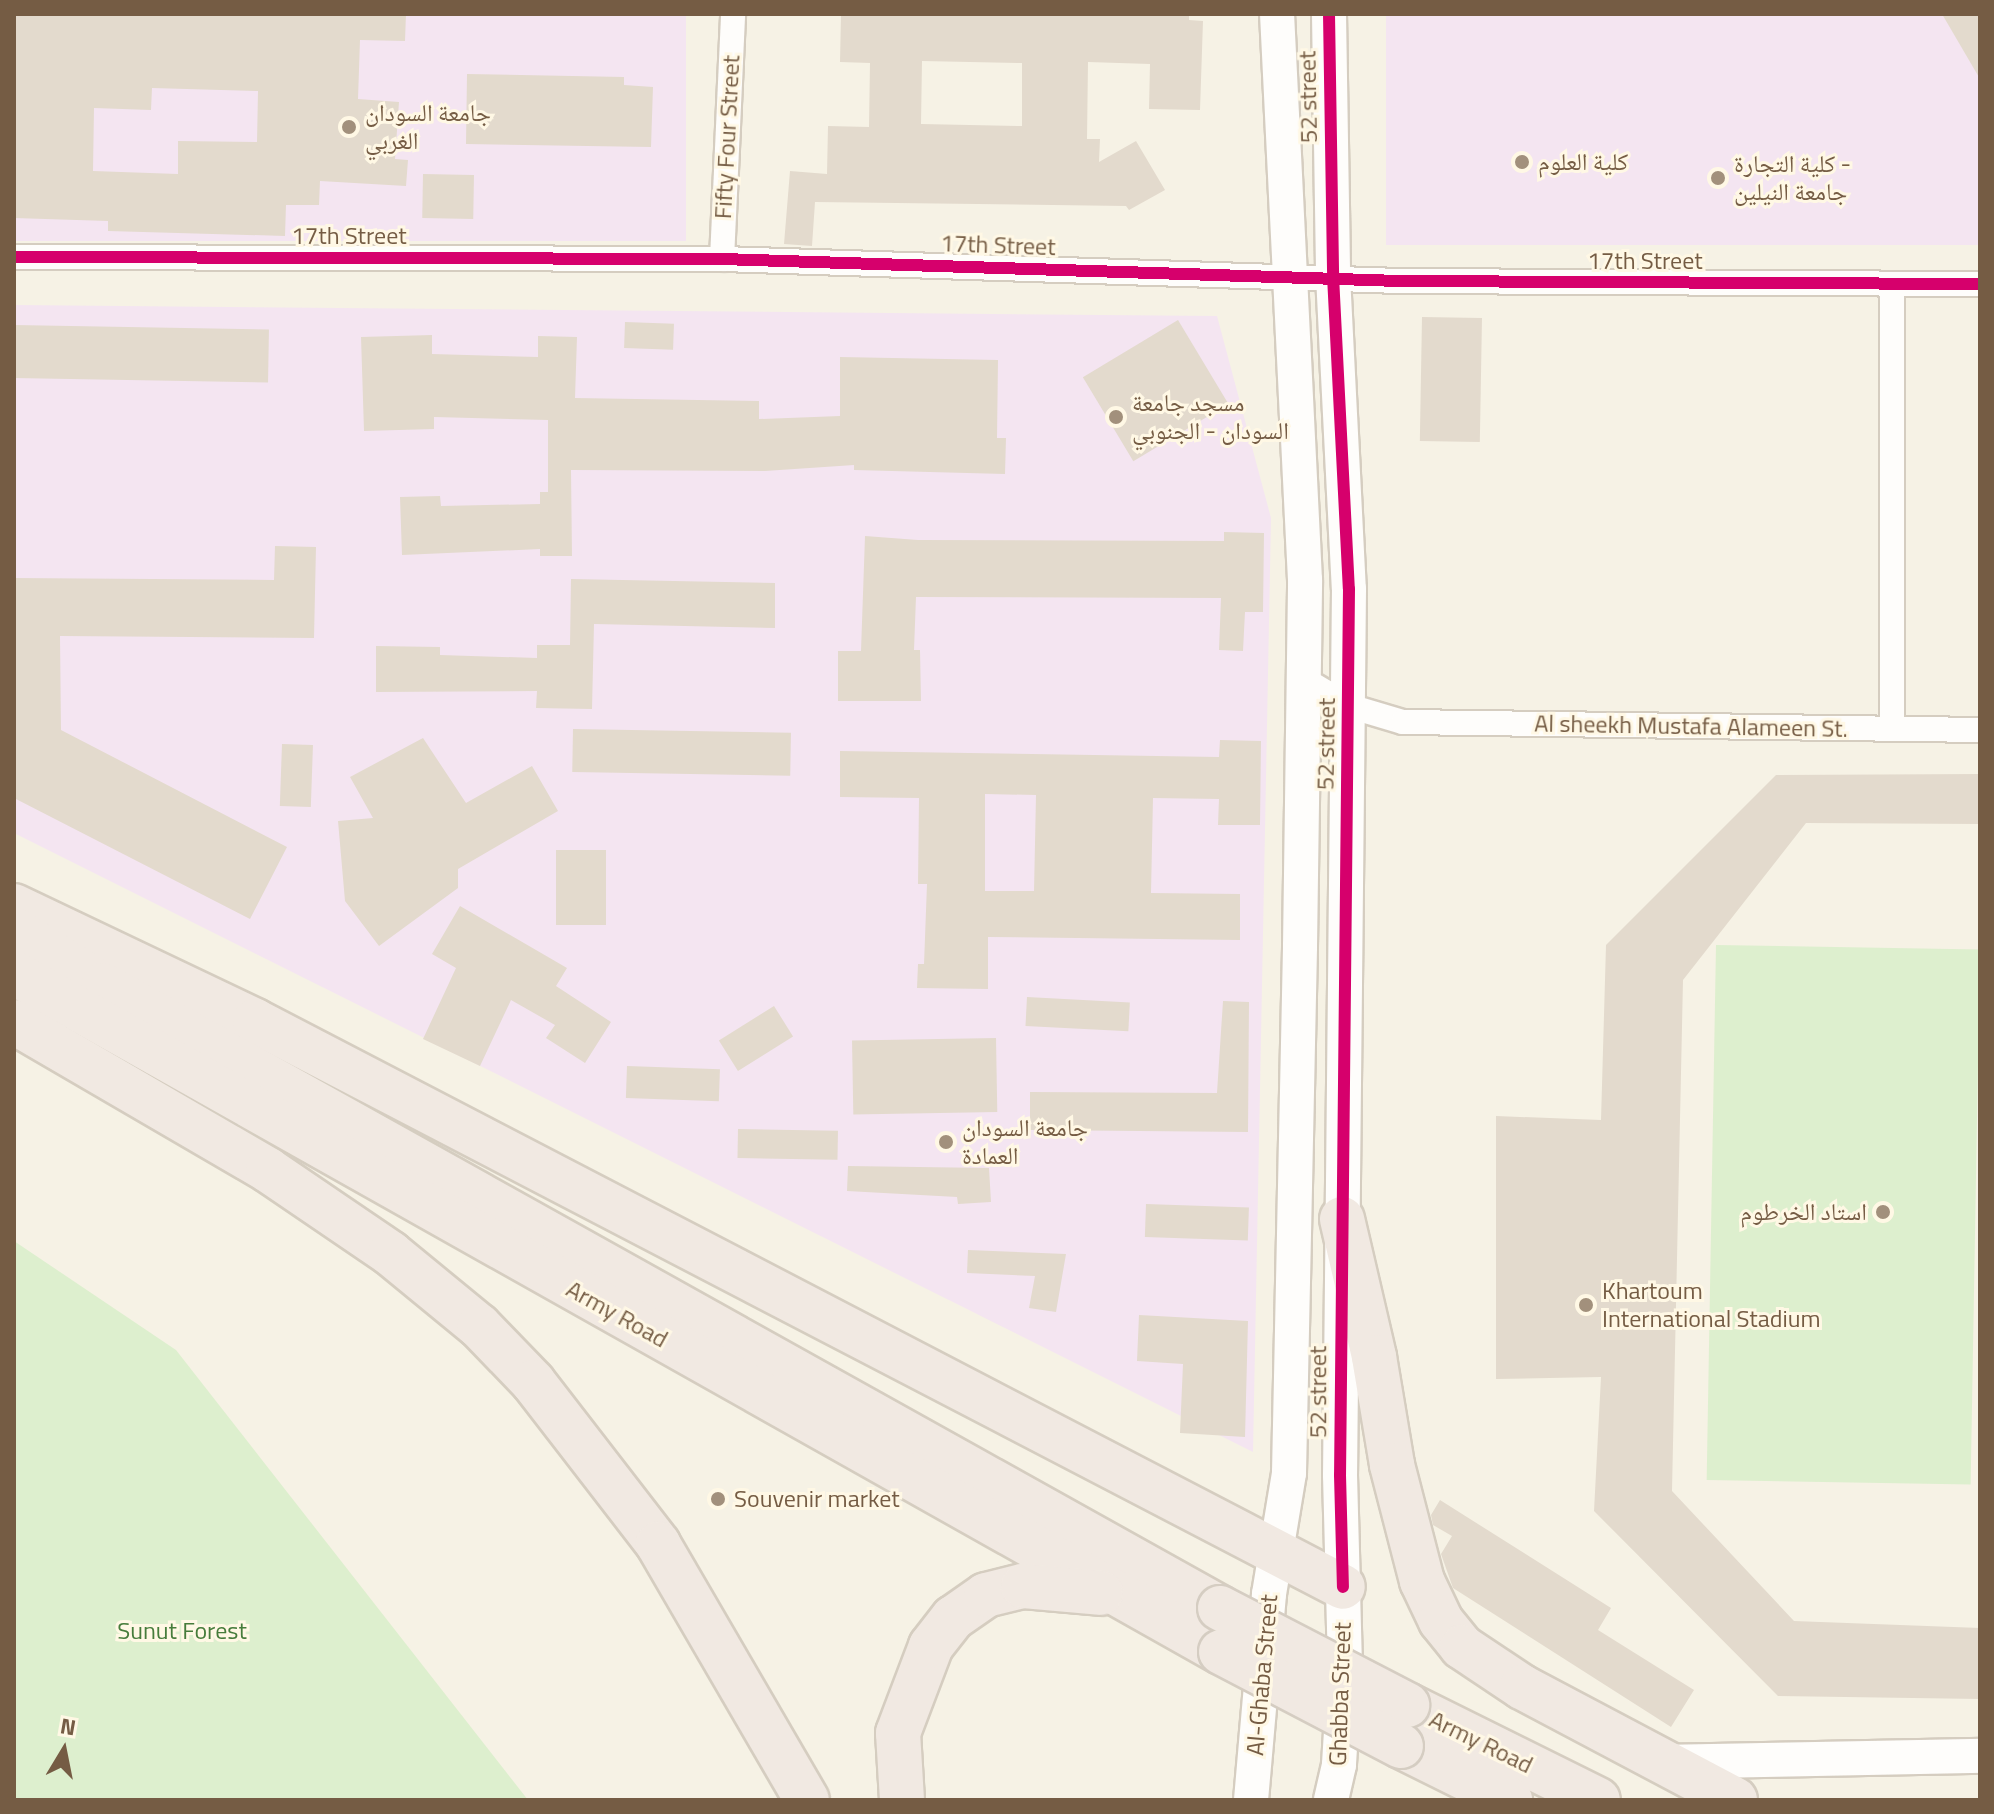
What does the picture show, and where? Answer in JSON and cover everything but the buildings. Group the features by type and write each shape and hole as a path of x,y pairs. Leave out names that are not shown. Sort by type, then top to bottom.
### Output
{"highway":[{"path":"14,906 242,1014 1343,1587"},
{"name":"Army Road","path":"14,929 117,993 1220,1608 1404,1726 1510,1800"},
{"name":"Army Road","path":"14,973 1221,1652 1598,1800"},
{"path":"14,1022 268,1170 390,1253 479,1326 533,1382 658,1544 807,1800"},
{"path":"1342,1219 1374,1357 1392,1465 1422,1581 1441,1621 1462,1647 1522,1687 1735,1800"},
{"path":"902,1800 898,1733 931,1646 953,1618 986,1595 1023,1586 1063,1586 1126,1598"}],"street":[{"name":"Fifty Four Street","path":"722,259 733,14"},
{"name":"52 street","path":"1275,1551 1289,1473 1305,580 1277,14"},
{"name":"52 street","path":"1329,14 1333,276 1345,436 1349,706 1342,1219 1343,1587"},
{"name":"17th Street","path":"14,257 722,259 1288,276 1980,284"},
{"path":"1892,285 1892,729"},
{"name":"Al sheekh Mustafa Alameen St.","path":"1302,678 1349,706 1403,722 1980,730"},
{"name":"Al-Ghaba Street","path":"1251,1800 1275,1551"},
{"name":"Ghabba Street","path":"1331,1800 1339,1765 1345,1666 1343,1587"},
{"path":"1662,1762 1980,1756"}],"shaded area":[{"name":"جامعة السودان الغربي","path":"14,14 686,14 686,241 14,241"},
{"path":"1386,14 1980,14 1980,245 1386,245"},
{"name":"جامعة السودان العمادة","path":"14,305 1217,316 1271,518 1253,1452 14,833"}],"green space":[{"path":"1716,945 1980,950 1971,1485 1707,1480"},
{"name":"Sunut Forest","path":"14,1241 176,1350 528,1800 14,1800"}],"cycle path":[{"path":"1329,14 1333,276 1349,589 1340,1475 1343,1587"},
{"path":"14,257 722,259 1401,281 1980,284"}],"place":[{"name":"جامعة السودان الغربي","path":"349,127"},
{"name":"كلية العلوم","path":"1522,162"},
{"name":"كلية التجارة - جامعة النيلين","path":"1718,178"},
{"name":"مسجد جامعة السودان - الجنوبي","path":"1116,417"},
{"name":"جامعة السودان العمادة","path":"946,1142"},
{"name":"استاد الخرطوم","path":"1883,1212"},
{"name":"Khartoum International Stadium","path":"1586,1305"},
{"name":"Souvenir market","path":"718,1499"}]}
